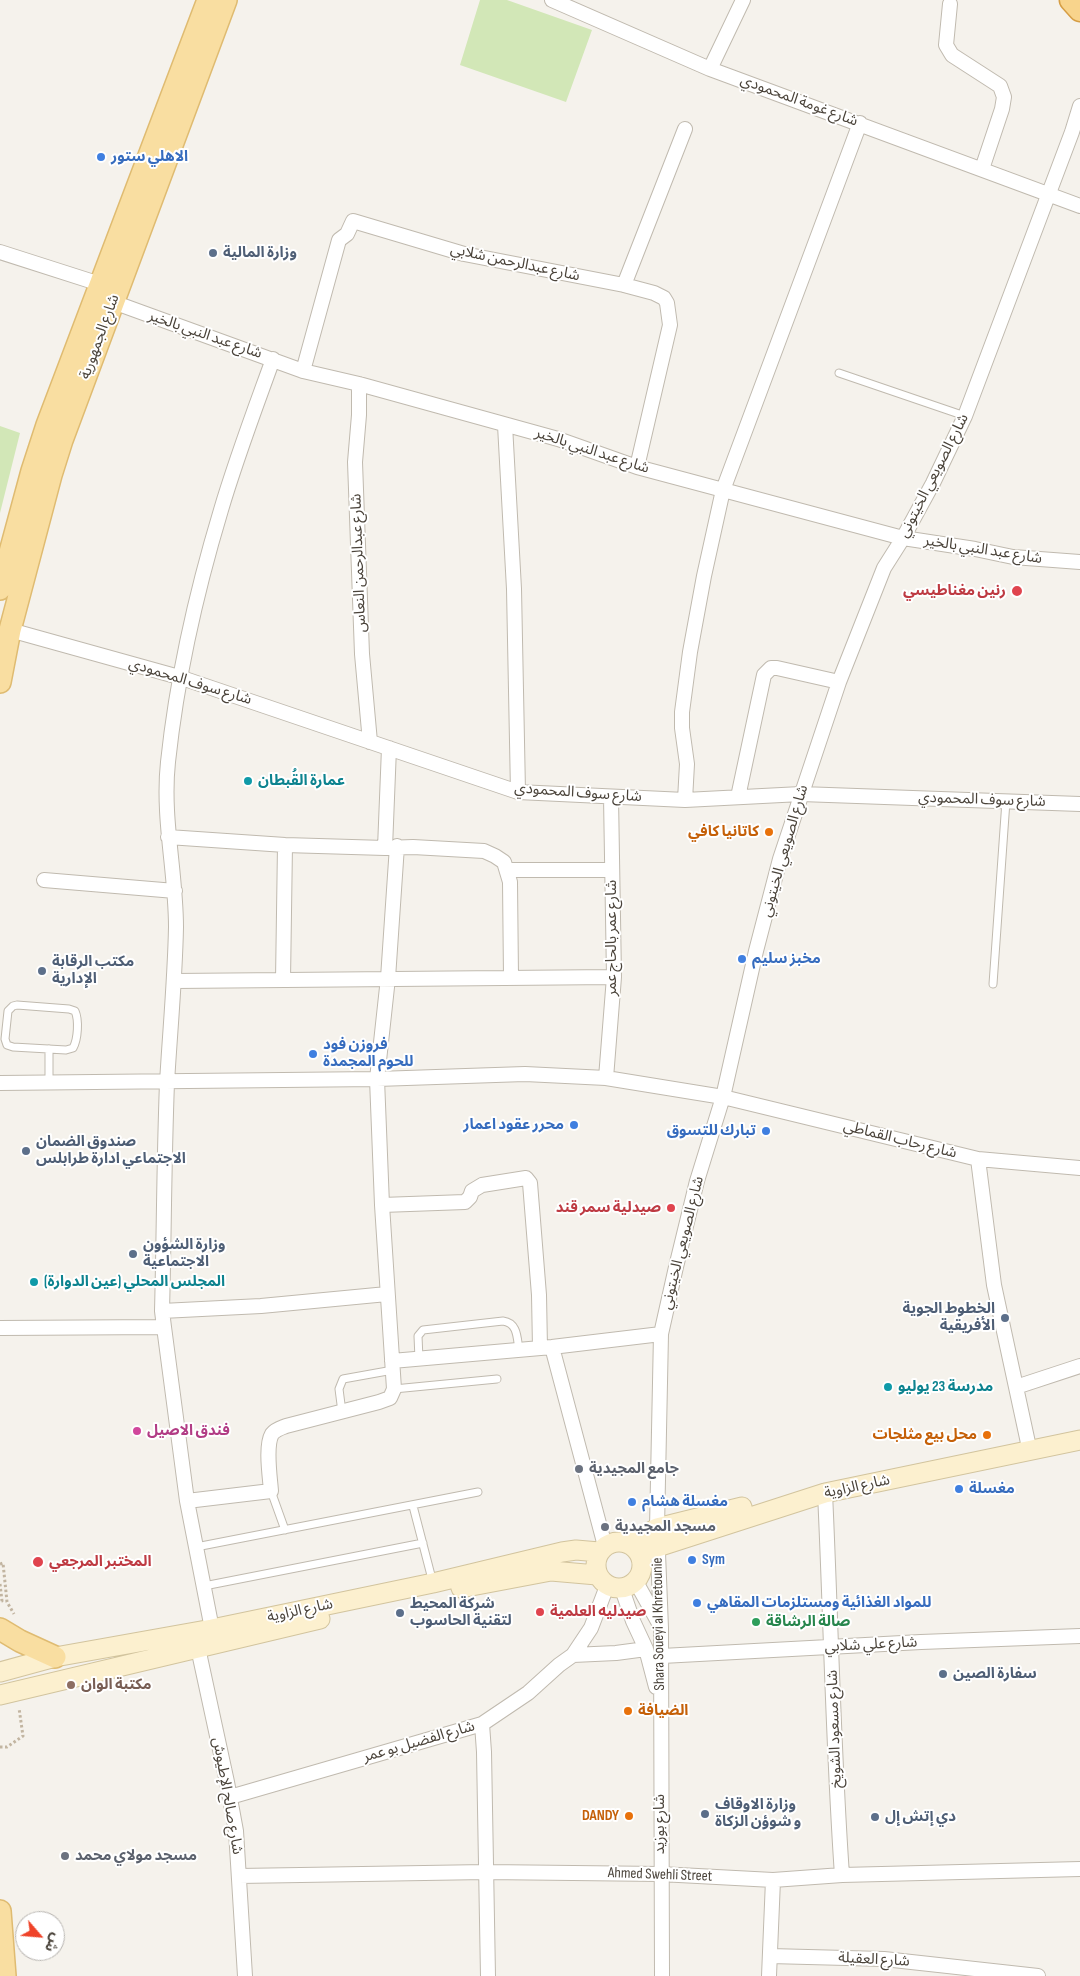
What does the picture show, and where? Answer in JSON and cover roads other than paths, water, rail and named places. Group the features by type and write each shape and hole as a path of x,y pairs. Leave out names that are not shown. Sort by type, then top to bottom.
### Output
{"highway":[{"path":"1072,0 1080,10"}],"main road":[{"name":"شارع الجمهورية","path":"0,589 32,471 100,284 208,0"},
{"name":"شارع الجمهورية","path":"0,682 10,630 51,475 113,302 226,0"},
{"name":"شارع الزاوية","path":"658,1537 765,1502 803,1499 1080,1440"},
{"path":"634,1548 642,1568 616,1583 595,1567 602,1549 617,1542 634,1548 658,1537"},
{"name":"شارع الزاوية","path":"0,1672 55,1658 212,1629 433,1583 562,1552 602,1549"},
{"name":"شارع الزاوية","path":"0,1695 397,1601 530,1574 551,1571 616,1583"},
{"path":"9,1624 20,1641 55,1658"},
{"path":"0,1911 5,1976"}],"street":[{"name":"شارع غومة المحمودي","path":"552,0 710,69 1080,206"},
{"path":"710,69 743,0"},
{"path":"950,4 946,45 952,55 1000,86 1004,97 1002,109 982,169"},
{"name":"شارع الصويعي الخيتوني","path":"658,1537 661,1334 698,1181 723,1097 756,951 780,859 839,682 884,568 933,483 965,416 1072,132 1080,106"},
{"path":"685,800 687,764 682,728 682,712 690,652 704,576 723,490 860,124"},
{"path":"624,285 686,129"},
{"name":"شارع عبدالرحمن شلابي","path":"303,370 339,240 347,234 353,221 464,254 624,285 654,293 664,298 669,312 670,325 638,468"},
{"path":"0,252 100,284"},
{"name":"شارع عبد النبي بالخير","path":"113,302 303,370 558,439 638,468 903,538 975,548 1014,557 1080,562"},
{"path":"212,1629 187,1501 162,1311 167,1081 175,981 175,891 166,803 168,764 179,677 205,566 221,509 273,359"},
{"name":"شارع عبدالرحمن النعاس","path":"359,384 359,415 355,462 362,654 370,742"},
{"path":"506,425 514,589 518,792"},
{"name":"شارع سوف المحمودي","path":"10,630 179,677 518,792 685,800 801,794 1080,804"},
{"path":"738,797 764,675 771,668 777,668 839,682"},
{"path":"187,1501 271,1491 269,1453 273,1432 286,1426 390,1398 394,1388 382,1205 377,1079 388,978 391,847 389,748"},
{"name":"شارع عمر بالحاج عمر","path":"606,1078 614,977 611,797"},
{"path":"168,837 285,845 484,851 504,862 508,870 510,882 511,976"},
{"path":"283,980 285,845"},
{"path":"508,870 612,870"},
{"path":"44,880 175,891"},
{"path":"175,981 511,976 614,977"},
{"name":"شارع رحاب القماطي","path":"0,1083 377,1079 525,1074 606,1078 723,1097 978,1159 1080,1168"},
{"path":"978,1159 994,1285 1030,1452"},
{"path":"382,1205 465,1202 470,1197 472,1191 482,1185 526,1178 530,1183 539,1295 546,1348 602,1549"},
{"path":"162,1311 261,1306 387,1294"},
{"path":"0,1328 164,1327"},
{"path":"392,1366 419,1359 546,1348 661,1334"},
{"path":"1016,1387 1080,1366"},
{"name":"شارع مسعود الشويخ","path":"825,1493 832,1647 834,1760 842,1875"},
{"name":"Shara Soueyi al Khretounie","path":"658,1537 662,1656 660,1702"},
{"path":"616,1583 661,1628"},
{"path":"616,1583 646,1649 660,1702"},
{"name":"شارع الفضيل بو عمر","path":"230,1797 482,1724 528,1693 573,1655 616,1583"},
{"name":"شارع علي شلابي","path":"662,1656 1080,1636"},
{"name":"شارع صالح الإطيوش","path":"198,1648 236,1831 245,1976"},
{"path":"573,1655 616,1653 646,1649"},
{"name":"شارع بوزيد","path":"660,1702 662,1976"},
{"path":"482,1724 488,1976"},
{"name":"Ahmed Swehli Street","path":"239,1876 486,1872 660,1874 772,1880 842,1875 1080,1869"},
{"path":"769,1976 772,1880"},
{"name":"شارع العقيلة","path":"770,1956 884,1959 1038,1976"}],"lane":[{"path":"839,373 965,416"},
{"path":"993,984 1006,801"},
{"path":"17,1005 75,1011 77,1017 76,1042 73,1048 66,1050 49,1049 7,1045 5,1039 10,1008 17,1005"},
{"path":"49,1049 49,1082"},
{"path":"419,1359 418,1336 423,1330 503,1321 514,1327 519,1350"},
{"path":"342,1412 339,1389 343,1379 392,1366"},
{"path":"394,1388 497,1378"},
{"path":"271,1491 285,1530"},
{"path":"196,1547 478,1492"},
{"path":"413,1506 433,1583"},
{"path":"204,1586 423,1542"}],"place":[{"name":"الاهلي ستور","path":"101,157"},
{"name":"وزارة المالية","path":"213,253"},
{"name":"رنين مغناطيسي","path":"1017,591"},
{"name":"عمارة القُبطان","path":"248,781"},
{"name":"كاتانيا كافي","path":"769,832"},
{"name":"مخبز سليم","path":"742,959"},
{"name":"مكتب الرقابة الإدارية","path":"42,971"},
{"name":"فروزن فود للحوم المجمدة","path":"313,1054"},
{"name":"محرر عقود اعمار","path":"574,1125"},
{"name":"تبارك للتسوق","path":"766,1131"},
{"name":"صندوق الضمان الاجتماعي ادارة طرابلس","path":"26,1151"},
{"name":"صيدلية سمر قند","path":"671,1208"},
{"name":"وزارة الشؤون الاجتماعية","path":"133,1254"},
{"name":"المجلس المحلي (عين الدوارة)","path":"34,1282"},
{"name":"الخطوط الجوية الأفريقية","path":"1005,1318"},
{"name":"مدرسة 23 يوليو","path":"888,1387"},
{"name":"فندق الاصيل","path":"137,1431"},
{"name":"محل بيع مثلجات","path":"987,1435"},
{"name":"جامع المجيدية","path":"579,1469"},
{"name":"مغسلة","path":"959,1489"},
{"name":"مغسلة هشام","path":"632,1502"},
{"name":"مسجد المجيدية","path":"605,1527"},
{"name":"Sym","path":"692,1560"},
{"name":"المختبر المرجعي","path":"38,1562"},
{"name":"للمواد الغذائية ومستلزمات المقاهي","path":"697,1603"},
{"name":"صيدليه العلمية","path":"540,1612"},
{"name":"شركة المحيط لتقنية الحاسوب","path":"400,1613"},
{"name":"صالة الرشاقة","path":"756,1622"},
{"name":"سفارة الصين","path":"943,1674"},
{"name":"مكتبة الوان","path":"71,1685"},
{"name":"الضيافة","path":"628,1711"},
{"name":"وزارة الاوقاف و شوؤن الزكاة","path":"705,1814"},
{"name":"DANDY","path":"629,1816"},
{"name":"دي إتش إل","path":"875,1817"},
{"name":"مسجد مولاي محمد","path":"65,1856"}]}
